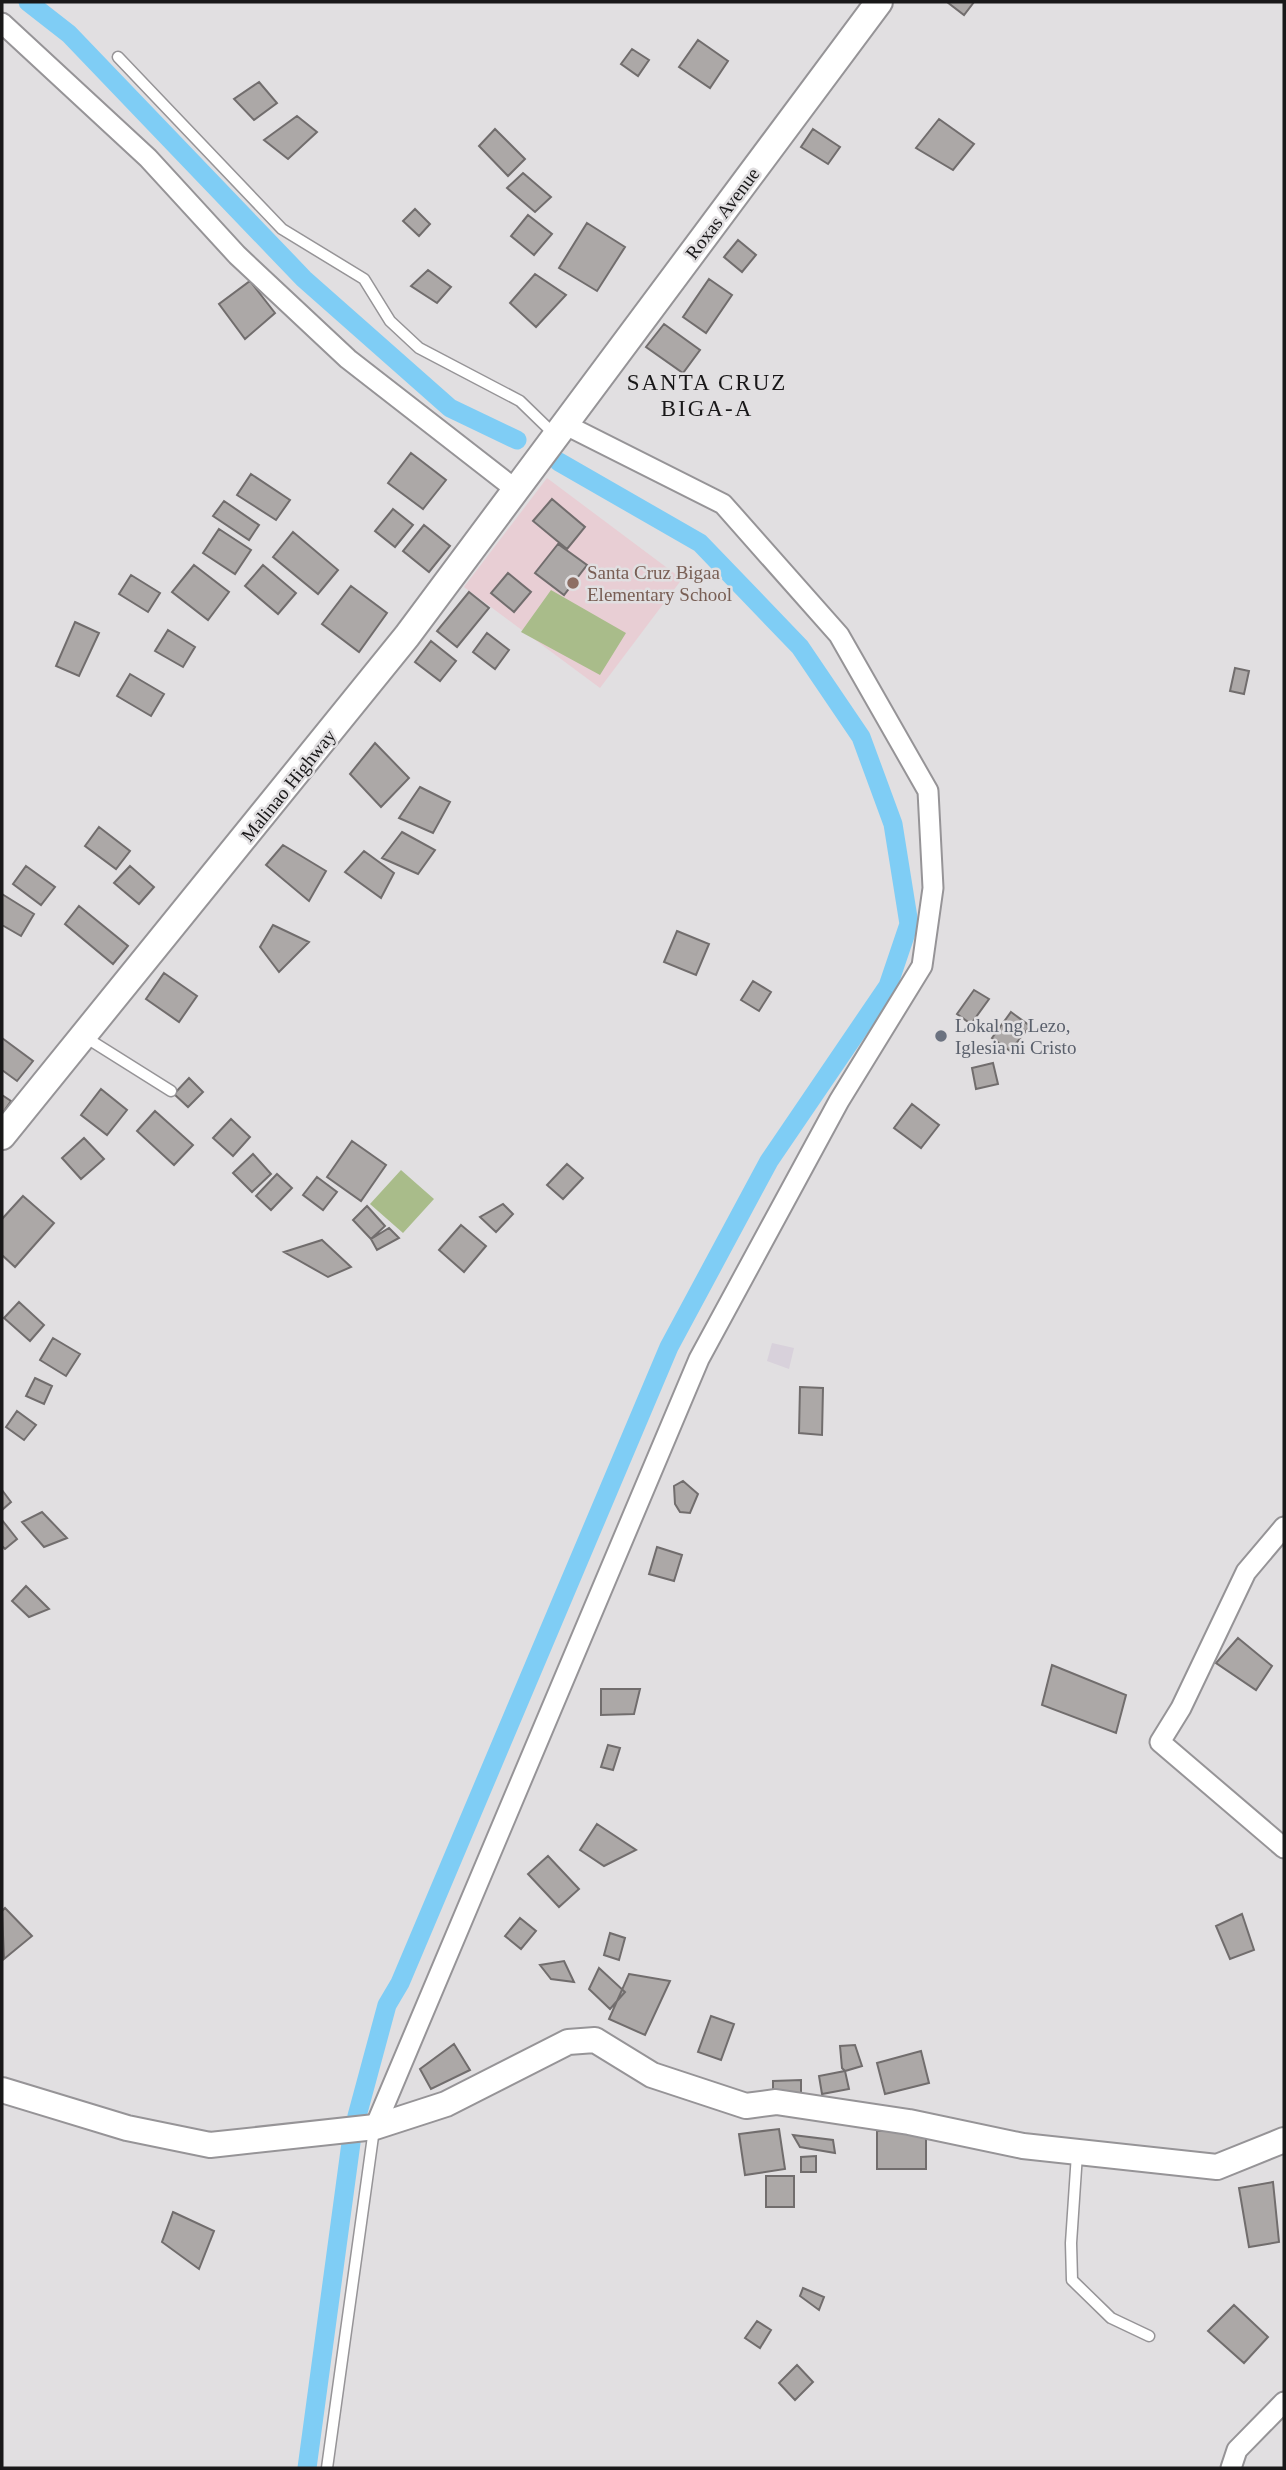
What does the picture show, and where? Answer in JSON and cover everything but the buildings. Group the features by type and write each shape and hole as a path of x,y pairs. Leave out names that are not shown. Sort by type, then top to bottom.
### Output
{"main road":[{"name":"Roxas Avenue","path":"560,430 879,2"},
{"name":"Malinao Highway","path":"2,1136 407,636 560,430"}],"street":[{"path":"2,23 148,158 237,255 348,359 516,489"},
{"path":"375,2127 699,1359 839,1101 922,966 933,888 928,791 839,635 723,504 560,430"},
{"path":"1284,1527 1246,1572 1181,1708 1160,1742 1284,1848"},
{"path":"2,2090 127,2128 210,2146 375,2127 446,2104 568,2042 595,2040 652,2075 746,2106 776,2102 909,2122 1023,2146 1217,2167 1284,2141"},
{"path":"1231,2468 1237,2450 1284,2403"}],"lane":[{"path":"118,57 282,229 364,279 390,321 419,348 520,401 560,430"},
{"path":"84,1036 171,1091"},
{"path":"327,2468 375,2127"},
{"path":"1077,2150 1071,2243 1072,2280 1111,2318 1149,2336"}],"shaded area":[{"name":"Santa Cruz Bigaa Elementary School","path":"547,478 682,579 600,688 464,587"},
{"path":"772,1343 794,1348 789,1369 767,1361"}],"green space":[{"path":"551,590 626,633 600,675 521,632"},
{"path":"401,1170 434,1199 403,1233 370,1204"}],"waterway":[{"path":"28,2 69,34 304,279 450,408 517,440"},
{"path":"357,2116 387,2005 400,1983 669,1347 769,1161 888,986 909,924 893,824 861,737 800,647 700,543 559,462"},
{"path":"307,2468 351,2143"}],"place":[{"name":"Santa Cruz Bigaa Elementary School","path":"573,583"},
{"name":"Lokal ng Lezo, Iglesia ni Cristo","path":"941,1036"}],"district":[{"name":"SANTA CRUZ BIGA-A","path":"707,395"}]}
